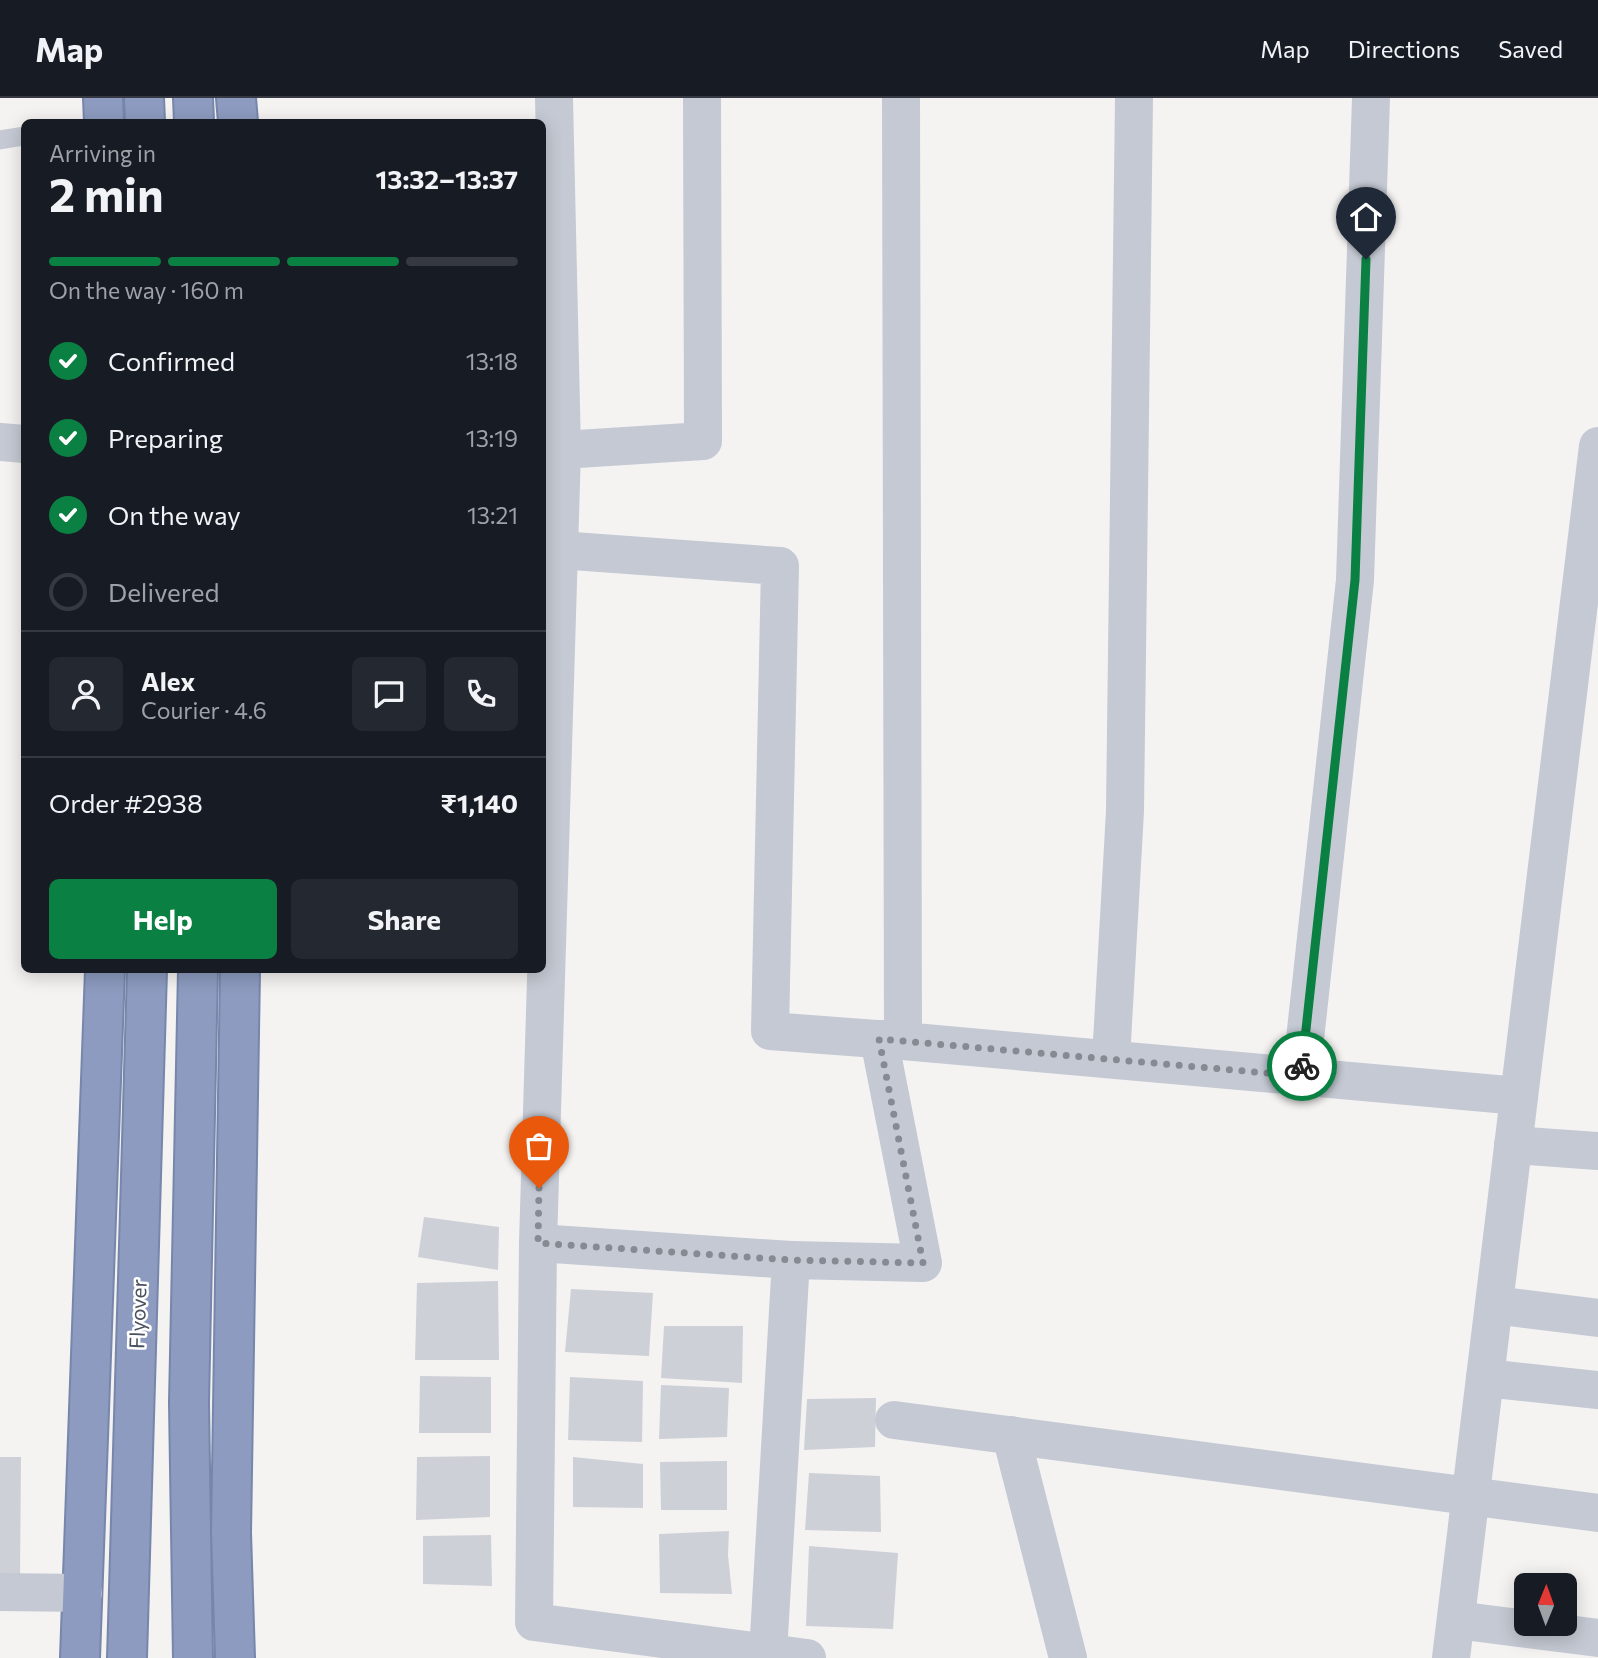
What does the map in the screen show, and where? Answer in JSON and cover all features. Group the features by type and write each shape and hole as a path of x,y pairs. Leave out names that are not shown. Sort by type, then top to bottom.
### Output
{"highway":[{"path":"103,98 104,119"},
{"path":"144,98 145,119"},
{"path":"193,98 194,119"},
{"path":"236,98 238,119"},
{"path":"80,1658 105,973"},
{"name":"Flyover","path":"127,1658 147,973"},
{"path":"193,1658 189,1403 198,973"},
{"path":"235,1658 231,1534 240,973"}],"street":[{"path":"554,98 552,450 559,550 538,1243 534,1622 807,1658"},
{"path":"552,450 703,441 702,98"},
{"path":"538,1243 791,1260 923,1263 891,1040 901,98"},
{"path":"1111,1059 1125,811 1134,98"},
{"path":"1301,1076 1355,580 1371,98"},
{"path":"0,442 21,444"},
{"path":"1451,1658 1519,1096 1590,575 1598,446"},
{"path":"559,550 780,566 771,1031 1519,1096"},
{"path":"1513,1145 1598,1151"},
{"path":"768,1653 791,1260"},
{"path":"1494,1305 1598,1318"},
{"path":"1485,1378 1598,1390"},
{"path":"894,1420 1598,1513"},
{"path":"1011,1435 1068,1658"},
{"path":"0,1592 83,1593"},
{"path":"1456,1620 1598,1638"}],"lane":[{"path":"0,140 21,136"}],"building":[{"path":"424,1217 499,1227 498,1270 418,1257"},
{"path":"498,1281 499,1360 415,1360 417,1283"},
{"path":"571,1289 653,1293 649,1356 565,1352"},
{"path":"664,1326 743,1326 742,1383 661,1378"},
{"path":"420,1376 491,1377 491,1433 419,1433"},
{"path":"570,1377 643,1381 642,1442 568,1440"},
{"path":"661,1385 729,1388 727,1437 659,1439"},
{"path":"876,1398 875,1447 804,1450 807,1399"},
{"path":"490,1456 490,1517 416,1520 417,1457"},
{"path":"0,1457 21,1457 20,1579 0,1578"},
{"path":"573,1457 643,1464 643,1508 573,1507"},
{"path":"727,1461 727,1510 661,1510 660,1462"},
{"path":"809,1473 880,1476 881,1532 805,1530"},
{"path":"729,1531 728,1555 732,1594 660,1593 659,1534"},
{"path":"491,1535 492,1586 423,1584 423,1536"},
{"path":"809,1546 898,1553 893,1629 806,1626"}],"way so far":[{"path":"539,1188 538,1243 791,1260 923,1263 879,1039 1301,1076 1302,1066"}],"route":[{"path":"1302,1066 1355,580 1366,259"}]}
